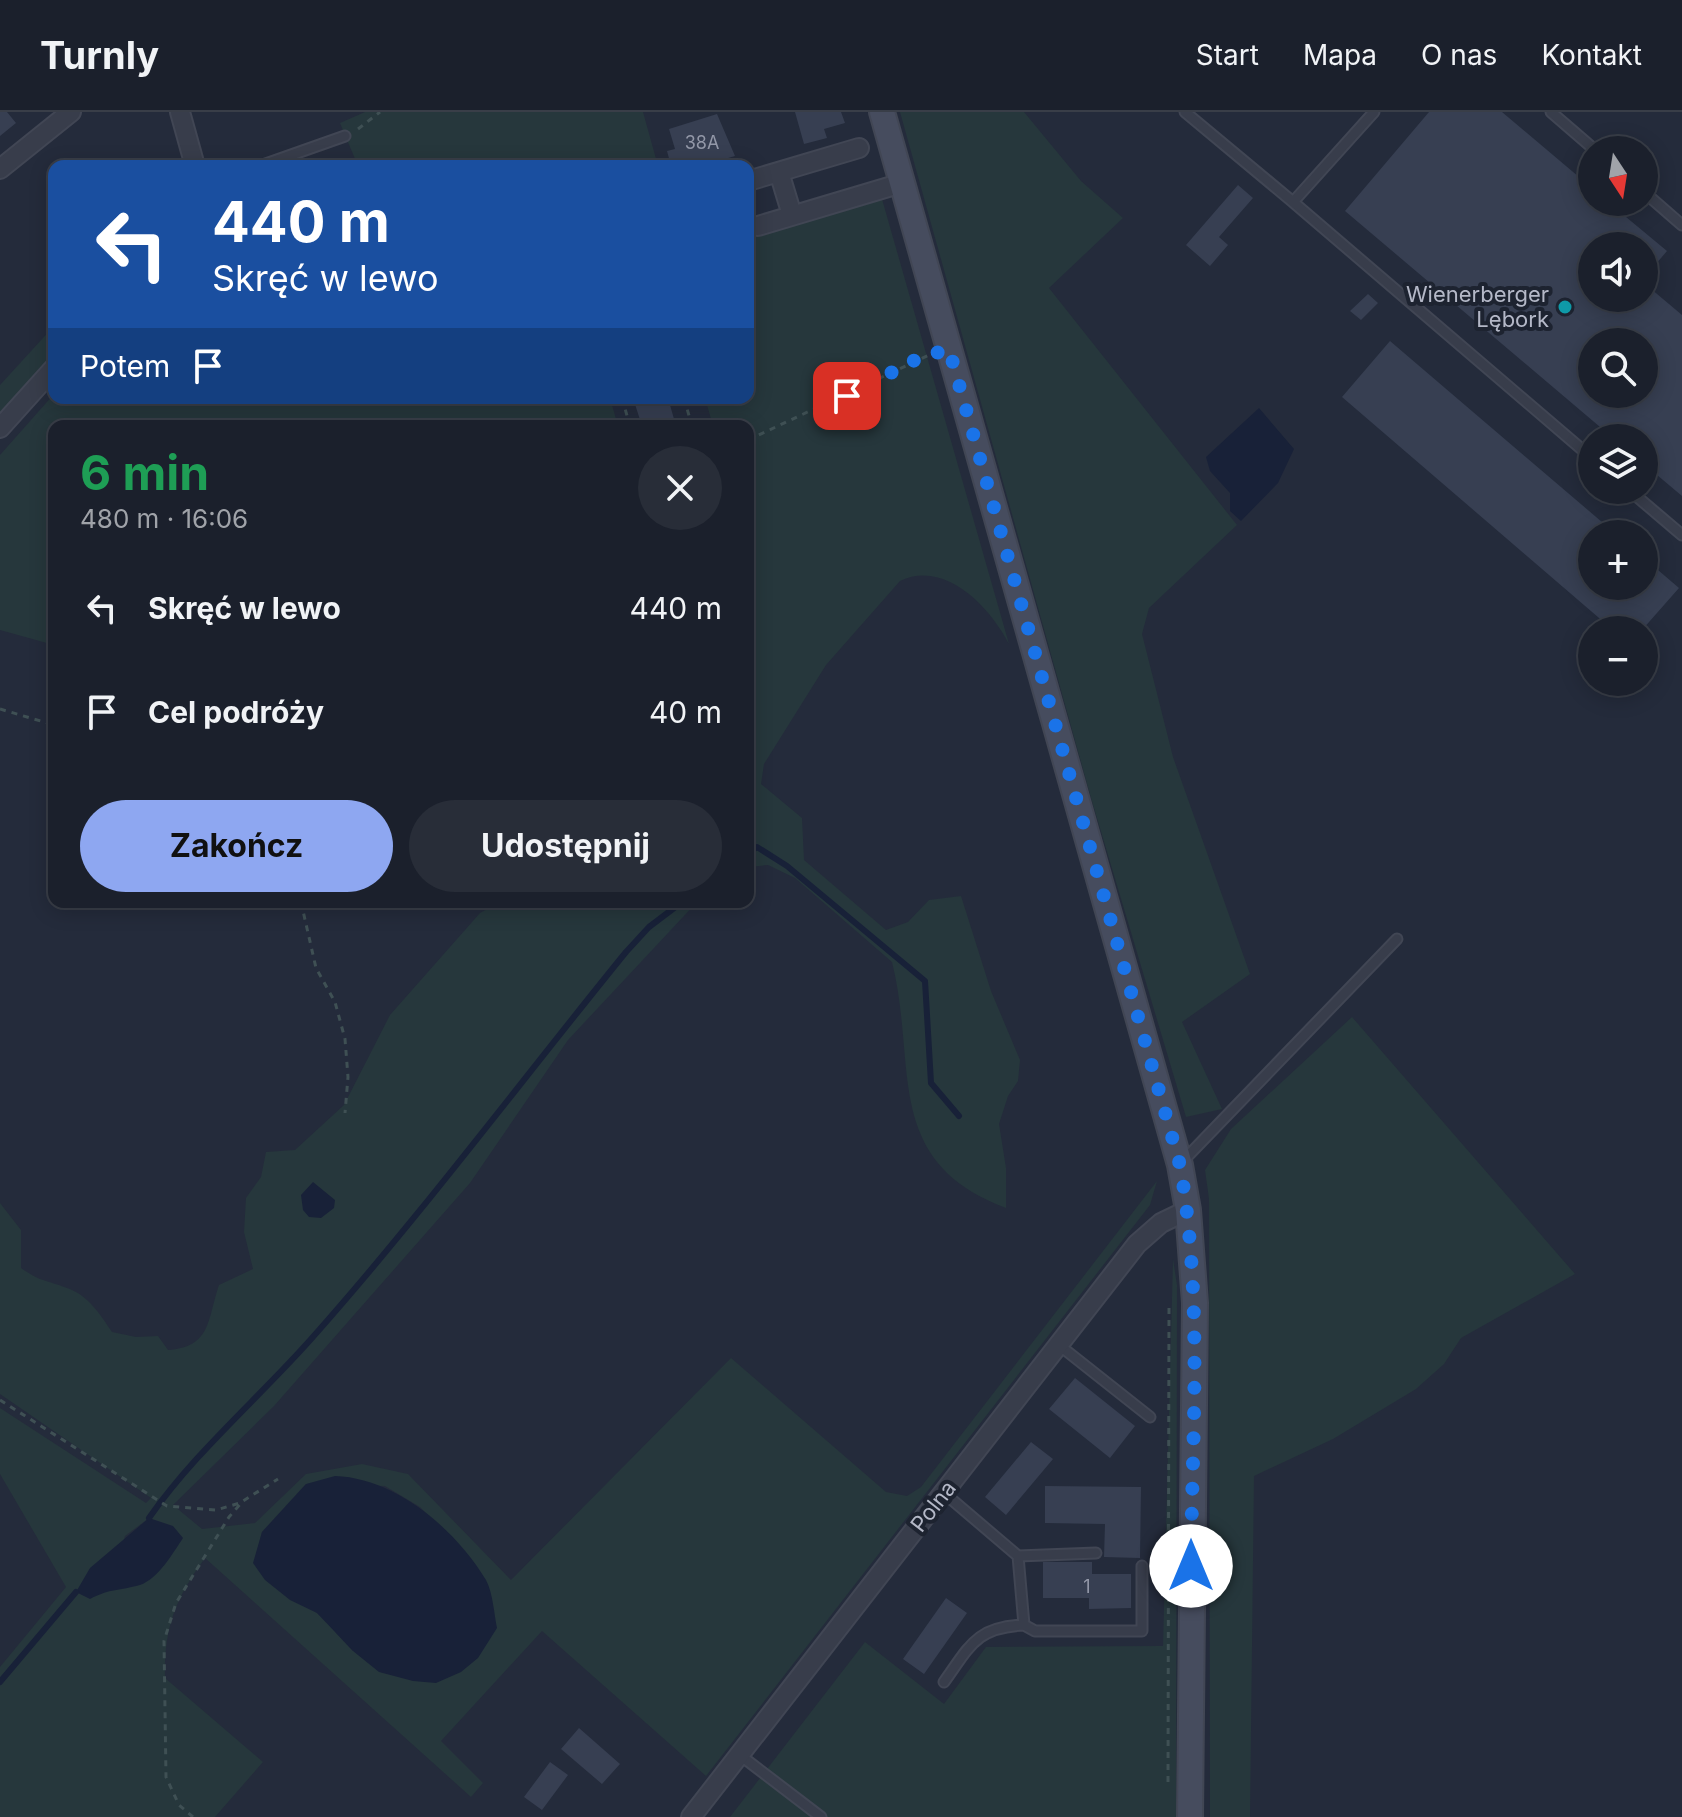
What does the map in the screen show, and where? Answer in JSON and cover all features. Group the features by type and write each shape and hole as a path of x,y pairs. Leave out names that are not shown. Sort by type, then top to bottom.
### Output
{"street":[{"path":"0,169 71,112"},
{"path":"180,112 193,160"},
{"path":"882,112 1180,1165 1188,1210 1195,1303 1190,1817"},
{"path":"754,179 859,148"},
{"path":"779,172 792,215"},
{"path":"758,226 902,183"},
{"path":"0,428 48,375"},
{"name":"Polna","path":"691,1817 1137,1244 1161,1223 1188,1210"}],"lane":[{"path":"1185,112 1578,446"},
{"path":"1293,202 1374,112"},
{"path":"1551,112 1579,136"},
{"path":"277,160 345,136"},
{"path":"1658,204 1682,225"},
{"path":"1645,504 1682,535"},
{"path":"1180,1165 1397,939"},
{"path":"1059,1345 1150,1417"},
{"path":"944,1493 1018,1556 1096,1553"},
{"path":"1018,1556 1024,1625"},
{"path":"944,1682 975,1639 987,1630 1024,1625 1035,1631 1142,1631 1142,1566"},
{"path":"740,1755 821,1817"}],"path":[{"path":"345,136 370,123 380,112"},
{"path":"754,437 847,396 917,359 949,349"},
{"path":"0,709 48,723"},
{"path":"302,908 316,968 335,1002 345,1039 345,1113"},
{"path":"0,1400 167,1506 216,1510 243,1501 278,1479"},
{"path":"193,1817 179,1805 166,1777 164,1641 176,1603 229,1517 243,1501"}],"shaded area":[{"path":"365,112 643,112 656,160 355,160 340,123"},
{"path":"900,112 1024,112 1081,181 1123,218 1049,288 1237,525 1149,608 1142,634 1173,757 1250,974 1182,1022 1222,1109 1186,1117 1091,798"},
{"path":"882,199 1009,644 990,615 964,590 933,576 900,581 826,665 764,764 761,784 802,818 804,860 886,930 908,922 929,900 961,896 991,991 1020,1060 1018,1081 1008,1096 999,1124 1006,1168 1006,1208 966,1188 939,1164 922,1137 912,1106 892,962 795,878 768,865 754,866 754,420 711,420 707,404 754,404 755,210 761,235"},
{"path":"48,333 48,364 0,417 0,385"},
{"path":"48,401 48,404 612,404 616,420 48,420 48,643 0,630 0,455"},
{"path":"489,908 691,908 568,1040 470,1183 274,1406 173,1505 202,1529 255,1523 306,1474 362,1464 408,1474 511,1580 731,1358 886,1492 907,1496 921,1487 1157,1181 1150,1205 706,1776 542,1631 441,1741 483,1783 471,1797 205,1558 173,1615 165,1678 263,1762 215,1817 0,1817 0,1667 66,1587 0,1474 0,1408 146,1503 151,1498 0,1394 0,1203 21,1230 21,1268 81,1295 112,1332 136,1337 158,1336 168,1350 192,1344 205,1330 219,1285 253,1269 244,1232 246,1198 261,1177 266,1152 295,1150 344,1105 390,1015 480,913","holes":["306,1484 385,1486 420,1507 461,1549 353,1651 327,1622 269,1582 254,1563 262,1532","149,1518 157,1522 127,1587 111,1588 125,1536"]},
{"path":"1352,1017 1575,1274 1461,1338 1444,1364 1416,1389 1333,1439 1254,1476 1250,1817 1210,1817 1209,1199 1205,1170 1231,1129"},
{"path":"1173,1259 1177,1285 1176,1817 730,1817 865,1642 944,1704 986,1647 1163,1646"}],"water":[{"path":"1259,408 1294,449 1278,483 1241,521 1230,511 1230,493 1210,471 1206,457"},
{"path":"313,1182 335,1200 334,1208 321,1218 309,1217 303,1210 301,1195"},
{"path":"335,1476 380,1486 422,1510 458,1543 486,1580 497,1628 478,1658 461,1672 436,1683 379,1672 353,1651 317,1613 290,1600 265,1580 253,1563 262,1532 306,1484"},
{"path":"149,1518 173,1526 183,1538 159,1571 140,1585 90,1599 76,1592 90,1568"}],"building":[{"path":"0,112 7,112 16,123 0,136"},
{"path":"795,112 841,112 845,123 824,129 827,138 804,144"},
{"name":"Wienerberger Lębork","path":"1429,112 1502,112 1578,176 1578,216 1625,216 1644,232 1578,232 1578,312 1658,312 1658,295 1682,315 1682,496 1658,476 1658,424 1596,424 1345,211"},
{"path":"717,114 735,156 721,160 669,160 667,151 675,149 669,129"},
{"path":"1238,185 1253,198 1219,237 1228,245 1210,266 1186,245"},
{"name":"Wienerberger Lębork","path":"1658,244 1667,251 1658,262"},
{"path":"1368,294 1378,303 1361,320 1350,311"},
{"path":"1390,341 1600,520 1578,520 1578,600 1342,397"},
{"path":"635,404 670,404 674,420 640,420"},
{"path":"1658,570 1679,588 1654,616 1597,616 1578,600 1658,600"},
{"path":"1075,1378 1135,1426 1110,1458 1049,1409"},
{"path":"1031,1442 1053,1459 1006,1515 985,1497"},
{"path":"1045,1486 1141,1487 1140,1558 1104,1557 1105,1524 1045,1523"},
{"path":"1043,1562 1092,1562 1092,1574 1131,1574 1131,1608 1089,1609 1089,1598 1043,1598"},
{"path":"946,1598 967,1613 924,1674 903,1659"},
{"path":"579,1728 620,1764 602,1784 561,1749"},
{"path":"550,1762 568,1775 542,1810 524,1797"}],"waterway":[{"path":"754,849 757,847 787,866 925,981 931,1083 959,1116"},
{"path":"149,1518 186,1471 353,1291 626,952 649,927 674,908"},
{"path":"0,1682 76,1592"}],"place":[{"name":"Wienerberger Lębork","path":"1565,307"}],"route":[{"path":"847,396 917,359 949,349 1180,1165 1188,1210 1195,1303 1191,1566"}]}
